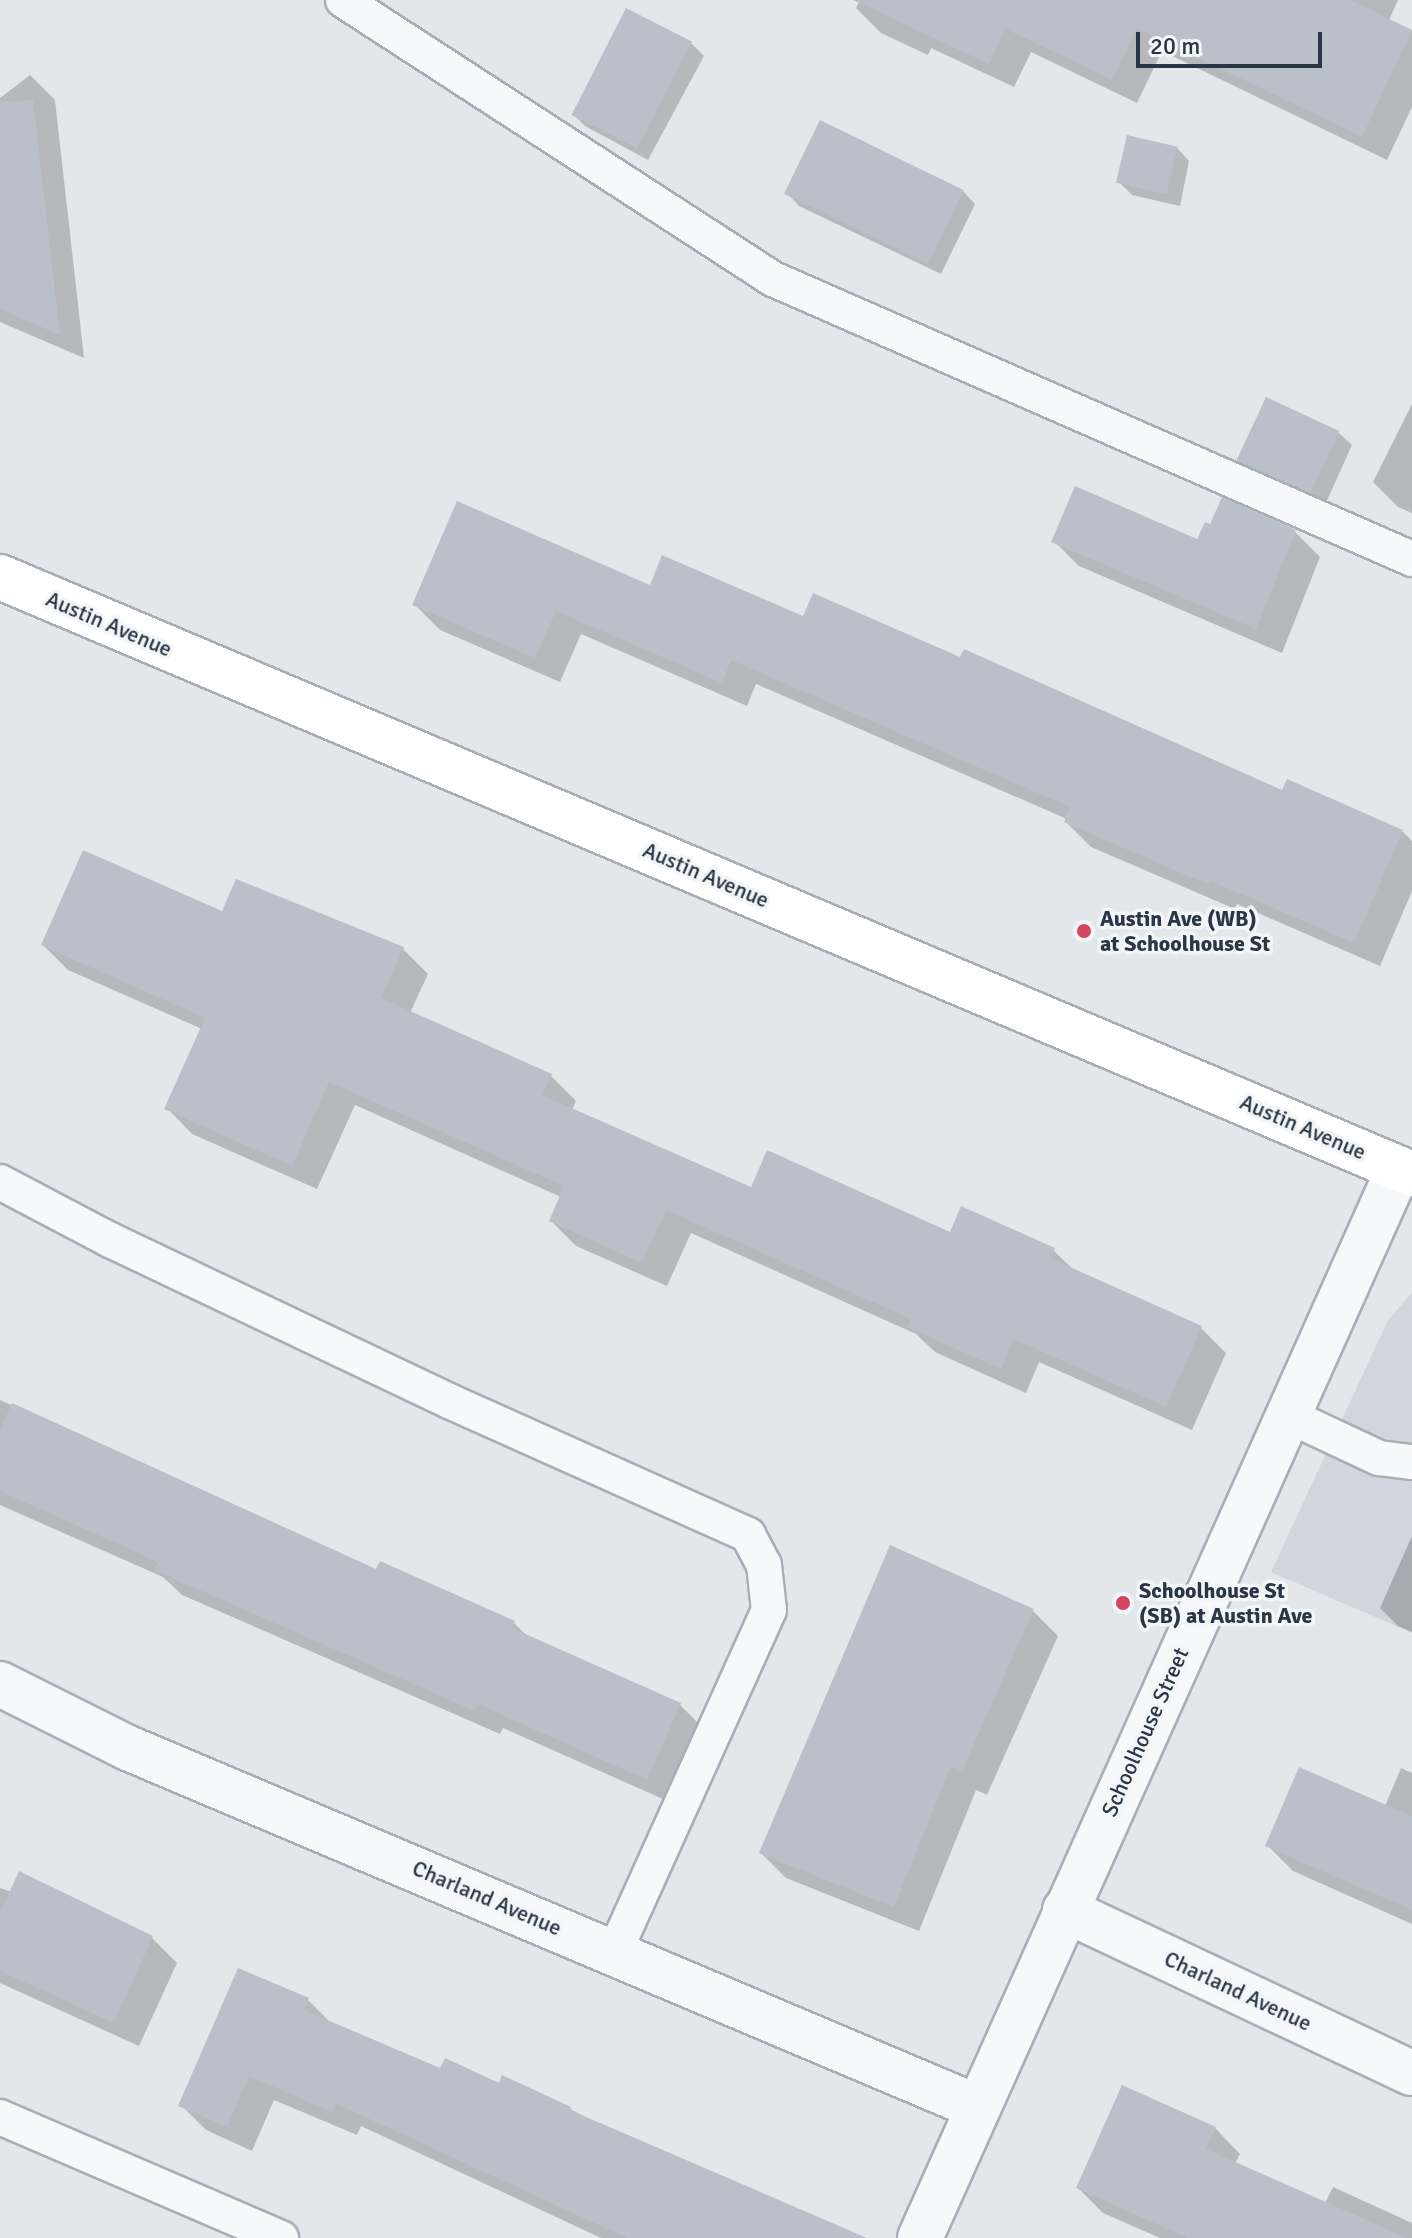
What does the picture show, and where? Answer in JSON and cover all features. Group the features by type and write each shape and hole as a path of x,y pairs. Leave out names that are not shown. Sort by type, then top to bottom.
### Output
{"main road":[{"name":"Austin Avenue","path":"0,577 255,688 1408,1160"}],"street":[{"name":"Schoolhouse Street","path":"920,2238 1287,1415 1408,1160"},
{"name":"Charland Avenue","path":"0,1684 128,1748 615,1951 977,2107"},
{"name":"Charland Avenue","path":"1065,1910 1412,2073"}],"lane":[{"path":"343,0 773,279 1412,559"},
{"path":"0,1182 110,1240 449,1401 748,1535 764,1565 769,1610 615,1951"},
{"path":"1287,1415 1379,1458 1412,1462"},
{"path":"0,2117 281,2238"}],"shaded area":[{"path":"1412,1293 1412,1633 1271,1572 1388,1320"}],"building":[{"path":"853,0 1350,0 1412,30 1362,137 1137,28 1112,80 1006,29 989,64"},
{"path":"626,8 692,42 637,149 572,115"},
{"path":"33,100 60,335 0,309 0,102"},
{"path":"820,120 964,190 928,264 784,194"},
{"path":"1127,135 1178,147 1167,194 1116,183"},
{"path":"1266,397 1339,431 1310,495 1236,460"},
{"path":"1075,486 1197,539 1205,522 1210,524 1222,497 1296,530 1256,629 1051,542"},
{"path":"457,501 650,585 662,555 803,616 813,593 960,657 964,649 1282,790 1287,779 1403,830 1354,943 1064,822 1070,807 731,660 722,683 556,611 535,658 412,605"},
{"path":"83,850 222,911 236,879 404,947 381,998 552,1074 542,1095 751,1187 767,1150 950,1232 961,1206 1055,1248 1050,1258 1202,1326 1166,1407 1014,1339 1001,1369 907,1327 911,1319 666,1210 642,1263 549,1221 564,1186 329,1082 292,1166 164,1109 205,1018 41,945"},
{"path":"12,1403 376,1569 380,1561 515,1621 512,1628 681,1703 647,1780 478,1704 475,1711 154,1570 158,1562 0,1491 0,1430"},
{"path":"890,1545 1034,1609 962,1771 951,1766 894,1907 759,1853"},
{"path":"1299,1767 1412,1816 1412,1910 1265,1846"},
{"path":"19,1871 153,1936 114,2023 0,1971 0,1913"},
{"path":"238,1968 309,1998 304,2010 440,2068 445,2058 499,2083 502,2075 571,2107 570,2110 867,2238 627,2238 335,2103 332,2112 249,2076 227,2127 178,2106"},
{"path":"1122,2085 1216,2127 1206,2149 1407,2238 1188,2238 1076,2188"}],"place":[{"name":"Austin Ave (WB) at Schoolhouse St","path":"1084,931"},
{"name":"Schoolhouse St (SB) at Austin Ave","path":"1123,1603"}]}
